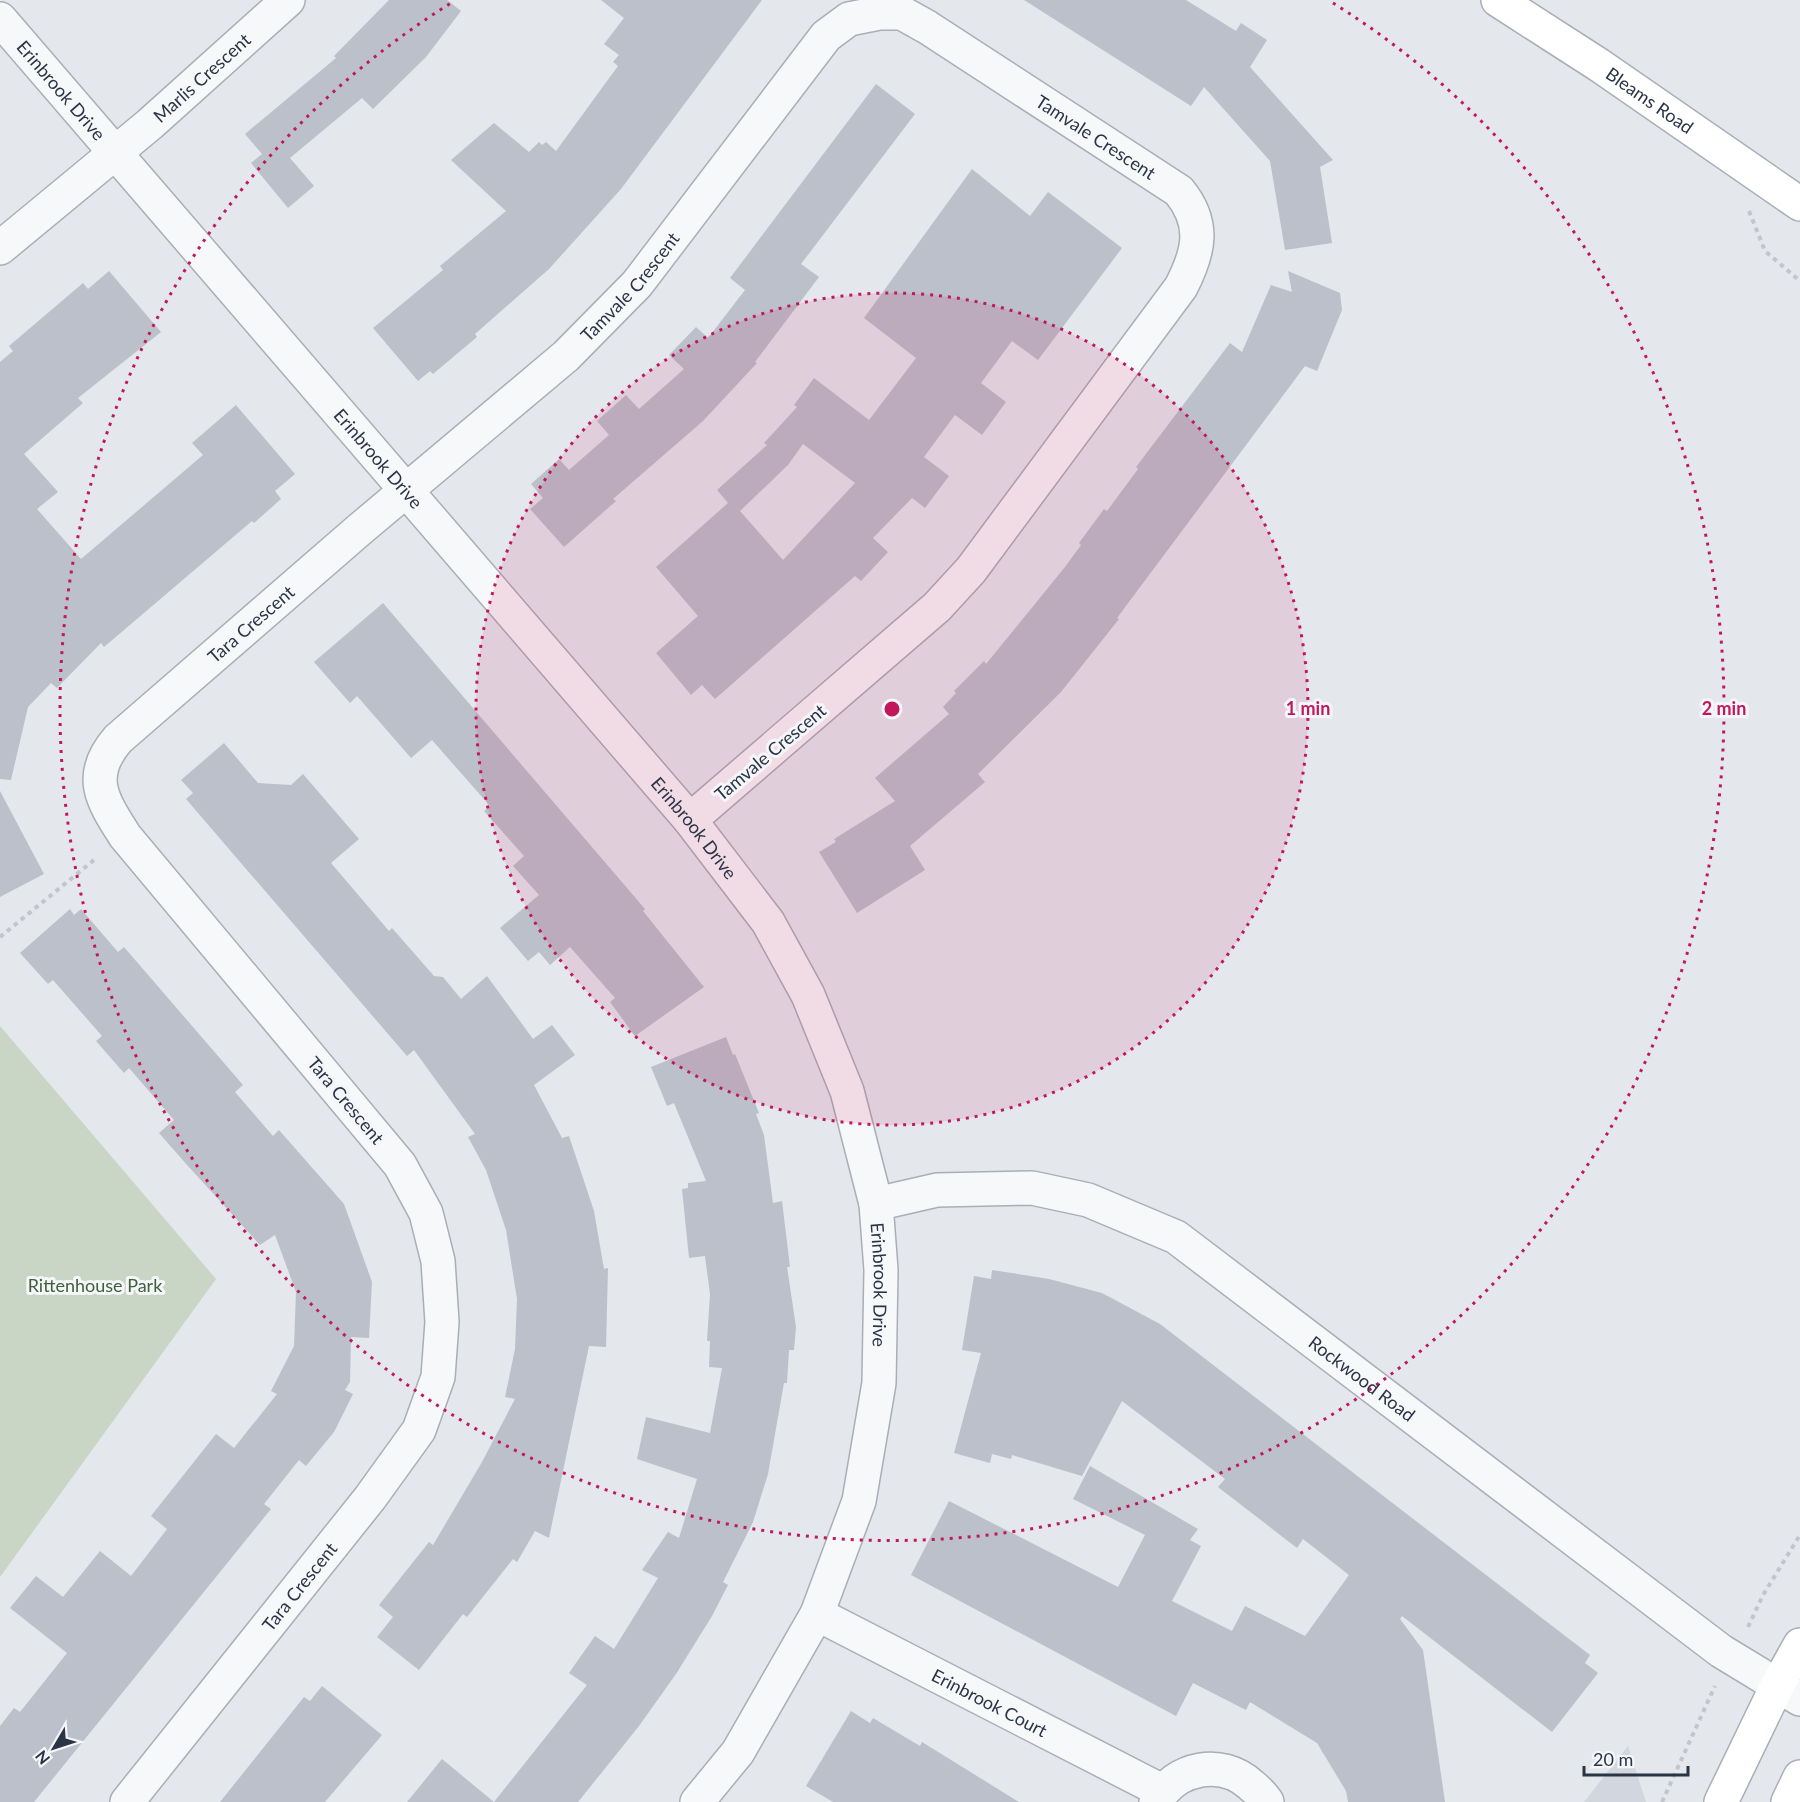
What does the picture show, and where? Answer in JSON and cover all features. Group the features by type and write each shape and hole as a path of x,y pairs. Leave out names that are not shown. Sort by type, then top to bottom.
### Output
{"main road":[{"name":"Bleams Road","path":"1498,0 1599,65 1800,204"},
{"path":"1721,1802 1789,1692 1800,1645"},
{"path":"1788,1802 1800,1777"}],"street":[{"name":"Marlis Crescent","path":"0,248 115,154 288,0"},
{"name":"Tamvale Crescent","path":"407,491 566,356 637,284 826,36 849,19 879,13 902,13 1179,190 1190,204 1198,240 1194,262 1181,288 971,570 937,607 690,820"},
{"name":"Erinbrook Drive","path":"0,20 690,820 768,922 808,994 847,1091 876,1204 881,1270 879,1383 859,1501 817,1614 738,1752 697,1802"},
{"name":"Tara Crescent","path":"127,1802 370,1498 419,1430 438,1377 442,1322 438,1261 426,1213 400,1165 126,836 104,804 100,779 103,756 118,739 407,491"},
{"name":"Rockwood Road","path":"876,1204 937,1190 1032,1188 1088,1200 1176,1237 1720,1651 1789,1692"},
{"name":"Erinbrook Court","path":"817,1614 1159,1797 1180,1776 1201,1769 1220,1769 1241,1776 1267,1802"}],"path":[{"path":"1741,163 1750,218 1757,236 1765,251 1800,281"},
{"path":"0,938 94,860"},
{"path":"1747,1632 1755,1611 1800,1535"},
{"path":"1662,1802 1706,1701 1716,1685"}],"shaded area":[{"path":"1628,1746 1646,1802 1584,1802"}],"green space":[{"name":"Rittenhouse Park","path":"0,1026 216,1279 0,1577"}],"building":[{"path":"389,0 447,0 461,11 426,57 373,109 362,98 290,158 314,186 288,208 251,163 262,154 245,134 336,58 334,56"},
{"path":"601,0 762,0 621,189 549,269 475,334 477,337 433,374 430,371 418,381 373,328 443,270 440,266 506,211 451,160 494,123 529,152 539,142 542,145 546,142 556,151 618,66 613,62 619,55 604,44 624,18"},
{"path":"1024,0 1186,0 1236,31 1241,23 1267,40 1250,67 1333,160 1320,167 1332,243 1285,250 1270,161 1204,87 1191,106"},
{"path":"876,84 915,114 801,264 819,277 755,362 757,363 703,421 613,499 616,501 564,547 530,509 543,498 531,484 559,459 569,470 609,435 597,421 626,395 639,409 684,369 669,355 696,327 708,338 745,290 730,278"},
{"path":"972,169 1030,216 1048,192 1122,248 1038,360 1012,341 981,383 1006,402 982,435 955,415 924,457 949,476 925,508 912,498 873,538 888,552 861,581 855,576 715,699 702,685 691,695 656,653 698,616 656,567 728,503 717,490 767,445 764,443 797,407 794,405 814,378 869,420 916,358 864,318","holes":["803,444 855,483 783,560 740,511 788,465"]},
{"path":"109,271 161,332 78,398 83,403 24,454 58,492 37,509 81,559 203,455 192,443 236,405 295,474 275,491 281,499 254,523 252,521 104,647 101,643 57,688 51,683 28,707 11,780 0,779 0,362 13,351 9,346 83,283 88,289"},
{"path":"1288,271 1340,293 1342,310 1317,371 1305,366 1117,618 1119,619 1061,692 978,774 985,782 910,846 925,870 857,913 819,852 836,842 834,839 895,801 875,778 949,714 943,707 956,693 954,691 984,661 986,664 1065,567 1104,509 1107,511 1138,469 1136,467 1230,343 1242,352 1271,285 1292,292"},
{"path":"383,603 645,909 643,911 704,987 635,1036 610,1002 615,998 570,947 550,965 539,952 528,961 500,928 539,895 513,866 524,856 484,811 490,806 432,740 411,758 357,696 350,703 314,662"},
{"path":"224,743 258,783 291,785 303,774 359,839 331,863 389,931 392,928 434,976 443,977 461,999 487,976 533,1039 552,1025 575,1055 534,1085 562,1138 569,1136 594,1211 604,1269 608,1268 606,1347 589,1346 549,1538 535,1531 517,1562 513,1559 467,1617 463,1614 419,1670 377,1637 393,1617 379,1605 429,1542 433,1545 482,1462 515,1399 505,1397 515,1349 517,1299 506,1230 486,1170 468,1137 475,1134 414,1050 407,1056 186,799 193,793 181,780"},
{"path":"0,791 44,874 0,897"},
{"path":"70,909 74,915 81,909 118,952 124,947 243,1085 235,1092 273,1136 279,1130 344,1204 372,1282 369,1338 351,1337 350,1382 345,1390 353,1394 334,1432 306,1466 299,1460 264,1504 271,1509 34,1802 0,1802 0,1726 14,1708 20,1712 67,1653 10,1608 36,1576 63,1597 100,1551 131,1576 167,1529 151,1516 216,1434 234,1448 277,1394 271,1391 294,1346 296,1292 275,1235 260,1245 188,1166 159,1133 174,1120 129,1068 124,1073 96,1041 102,1036 53,980 48,984 20,953"},
{"path":"726,1037 759,1113 756,1114 764,1135 773,1203 782,1201 790,1267 787,1267 796,1327 794,1350 789,1350 787,1383 784,1383 768,1474 753,1522 723,1582 728,1585 712,1616 676,1674 639,1726 578,1802 494,1802 587,1685 569,1673 595,1636 614,1649 658,1578 642,1570 668,1532 679,1538 697,1479 637,1459 646,1417 710,1433 722,1368 709,1367 710,1341 707,1341 710,1294 705,1256 689,1258 682,1189 688,1188 688,1183 706,1181 674,1103 667,1106 651,1067"},
{"path":"992,1270 1049,1279 1102,1293 1160,1324 1590,1655 1585,1663 1598,1673 1552,1732 1402,1616 1400,1619 1423,1650 1445,1802 1348,1802 1346,1791 1317,1743 1250,1702 1246,1710 1193,1683 1176,1716 911,1575 949,1501 1118,1587 1145,1535 1073,1499 1090,1466 1198,1529 1190,1540 1201,1546 1172,1601 1232,1631 1245,1606 1305,1636 1349,1575 1303,1539 1297,1548 1218,1487 1225,1479 1122,1401 1082,1476 1012,1455 1011,1459 992,1454 990,1463 954,1453 981,1353 962,1350 974,1276 991,1279"},
{"path":"322,1686 382,1735 325,1802 220,1802 304,1697 310,1701"},
{"path":"851,1711 870,1723 873,1718 920,1746 922,1742 1019,1802 833,1802 806,1786"},
{"path":"442,1759 494,1802 407,1802"}]}
